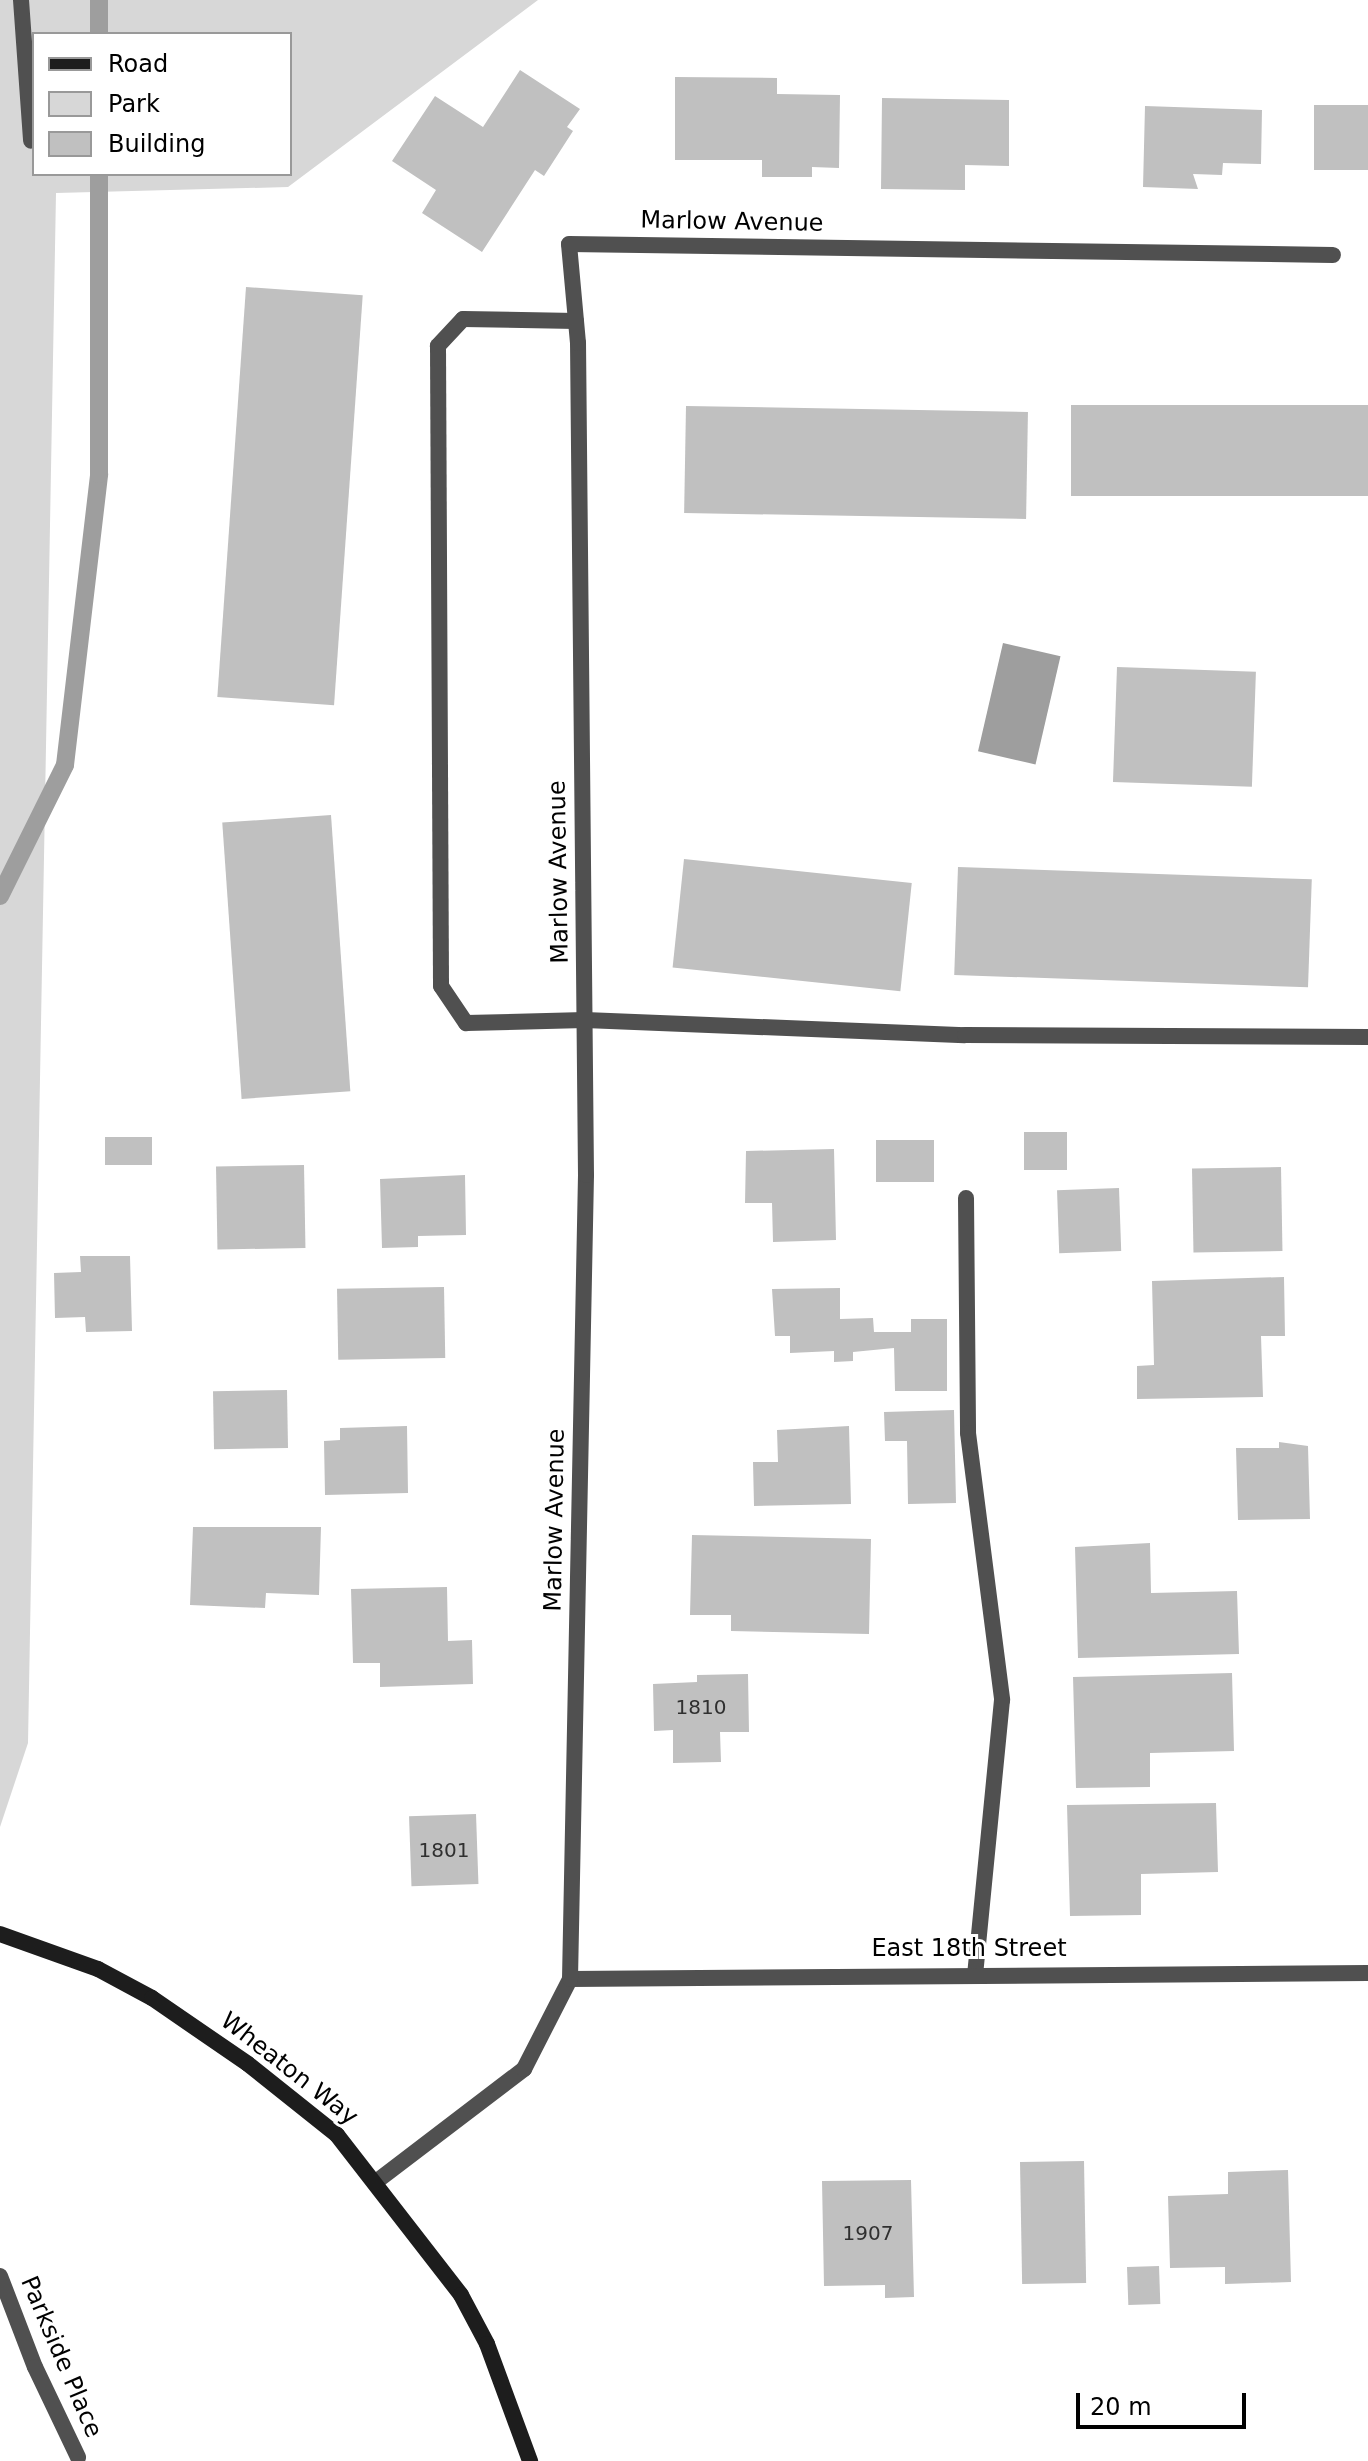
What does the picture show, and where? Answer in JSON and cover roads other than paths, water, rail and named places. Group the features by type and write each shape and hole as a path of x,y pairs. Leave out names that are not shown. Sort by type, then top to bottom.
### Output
{"main road":[{"name":"Wheaton Way","path":"0,1934 98,1969 190,2023 337,2135 377,2181 461,2295 487,2344 530,2461"}],"street":[{"path":"21,0 31,141"},
{"name":"Marlow Avenue","path":"377,2181 524,2069 570,1979 585,1020 576,321 569,244 1333,255"},
{"path":"576,321 463,319 438,346 441,986 466,1023 585,1020 965,1035 1368,1037"},
{"path":"966,1198 968,1433 1002,1700 975,1973"},
{"name":"East 18th Street","path":"570,1979 975,1973 1368,1973"},
{"name":"Parkside Place","path":"0,2276 75,2459"}],"waterway":[{"path":"99,0 99,32"},
{"path":"0,896 65,765 99,474 99,176"}]}
